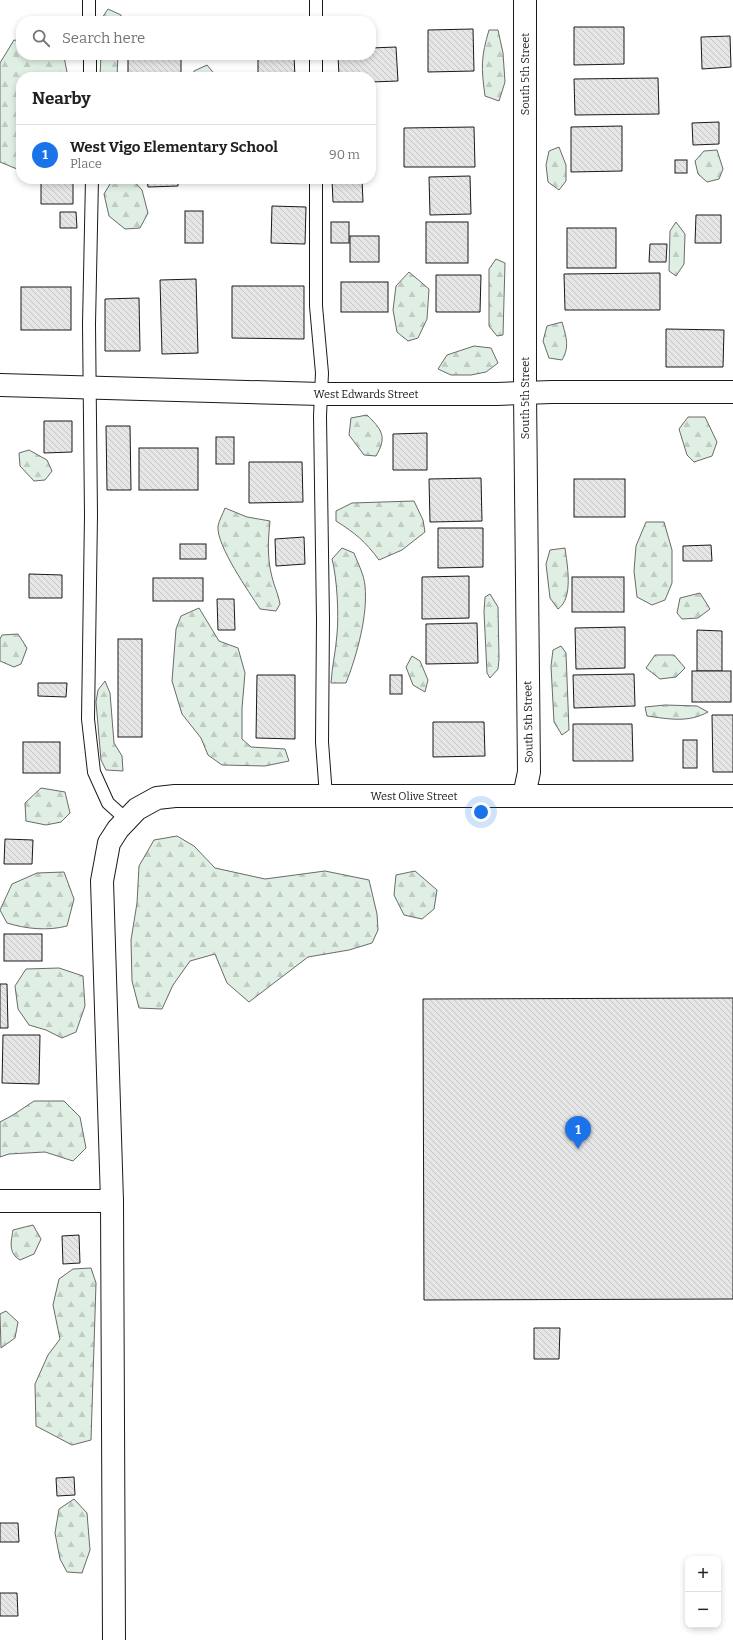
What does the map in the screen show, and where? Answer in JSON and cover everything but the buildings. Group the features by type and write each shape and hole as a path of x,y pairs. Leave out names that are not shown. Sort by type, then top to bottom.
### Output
{"street":[{"name":"South 5th Street","path":"524,796 529,772 525,393 526,0"},
{"name":"West Edwards Street","path":"0,385 321,394 733,392"},
{"name":"West Olive Street","path":"114,1640 112,1201 102,881 110,843 118,829 137,809 157,798 175,796 733,796"},
{"path":"0,1202 112,1201"}],"lane":[{"path":"89,0 89,16"},
{"path":"316,0 316,16"},
{"path":"90,60 90,72"},
{"path":"316,60 316,72"},
{"path":"92,184 89,324 91,515 88,719 94,772 108,803 127,820"},
{"path":"316,184 316,306 322,372 322,742 326,796"}],"green space":[{"path":"108,9 121,15 121,16 103,16"},
{"path":"489,30 498,30 503,53 505,82 499,101 485,96 482,62"},
{"path":"14,40 16,40 16,60 65,60 67,72 16,72 16,169 0,162 0,63"},
{"path":"101,60 118,60 117,72 100,72"},
{"path":"207,65 213,72 194,72"},
{"path":"559,147 566,165 566,181 559,190 548,182 546,165 549,151"},
{"path":"717,150 723,169 719,179 707,182 698,174 695,161 704,151"},
{"path":"110,184 137,184 142,190 148,213 140,228 125,229 109,216 104,194"},
{"path":"676,222 685,234 684,264 676,276 669,271 670,231"},
{"path":"496,259 505,263 503,335 497,336 489,326 489,269"},
{"path":"409,272 429,289 427,319 418,338 408,341 397,332 393,310 396,286"},
{"path":"562,322 567,346 566,351 562,360 549,358 543,341 547,326"},
{"path":"474,346 491,348 498,363 486,372 471,375 451,375 438,369 447,355"},
{"path":"367,415 376,424 381,433 382,443 376,456 364,455 349,435 351,418"},
{"path":"688,417 705,417 717,442 712,456 694,462 687,455 679,429"},
{"path":"29,450 47,460 52,471 45,480 34,481 20,466 19,453"},
{"path":"414,501 423,520 425,532 402,550 379,560 359,538 349,529 336,521 336,511 352,503"},
{"path":"225,508 247,517 270,521 268,542 269,563 280,604 276,611 260,609 241,580 222,545 218,526"},
{"path":"646,522 664,522 672,550 672,583 665,600 652,605 637,597 634,571 636,546"},
{"path":"342,548 354,553 362,573 365,586 365,609 358,648 346,683 331,683 338,626 337,596 332,559"},
{"path":"565,548 568,571 568,589 563,604 558,609 550,598 546,564 550,550"},
{"path":"700,593 710,609 698,618 682,619 677,613 680,598"},
{"path":"490,594 498,607 499,659 498,669 490,678 487,673 484,612 485,597"},
{"path":"199,608 219,641 238,648 245,673 242,708 242,739 251,747 285,749 289,761 265,766 222,765 208,755 201,738 182,714 172,681 176,629 181,616"},
{"path":"18,634 27,648 21,664 14,667 0,661 0,639 2,635"},
{"path":"561,646 566,653 569,730 562,735 554,722 551,666 553,650"},
{"path":"655,655 674,655 685,668 676,677 660,679 646,668"},
{"path":"412,656 420,661 428,680 425,692 413,685 406,667"},
{"path":"105,681 110,693 114,743 122,756 123,771 106,770 101,760 96,702 98,690"},
{"path":"665,705 697,706 708,712 686,719 647,716 645,707"},
{"path":"41,788 65,792 70,813 61,822 46,825 26,821 25,803"},
{"path":"177,836 194,846 215,868 265,879 325,871 369,880 377,914 378,930 372,943 349,950 308,957 249,1002 227,983 215,954 190,961 173,985 162,1009 139,1008 132,981 131,940 137,903 139,866 154,840"},
{"path":"415,871 437,890 434,909 422,919 404,915 394,895 396,875"},
{"path":"64,872 74,899 67,926 60,928 37,929 7,923 0,910 12,884 37,873"},
{"path":"59,968 83,976 85,1006 76,1032 62,1038 46,1030 29,1025 18,1009 15,986 26,969"},
{"path":"34,1101 64,1101 80,1117 86,1148 73,1161 45,1152 9,1154 0,1157 0,1122"},
{"path":"33,1225 41,1239 34,1254 20,1260 16,1257 11,1247 13,1230"},
{"path":"91,1268 96,1283 91,1440 72,1445 36,1426 35,1384 48,1355 60,1339 53,1305 59,1279 73,1269"},
{"path":"6,1311 18,1322 15,1338 1,1348 0,1314"},
{"path":"74,1499 87,1513 90,1550 82,1573 67,1572 60,1559 55,1533 59,1509"}],"place":[{"name":"West Vigo Elementary School","path":"578,1149"}]}
